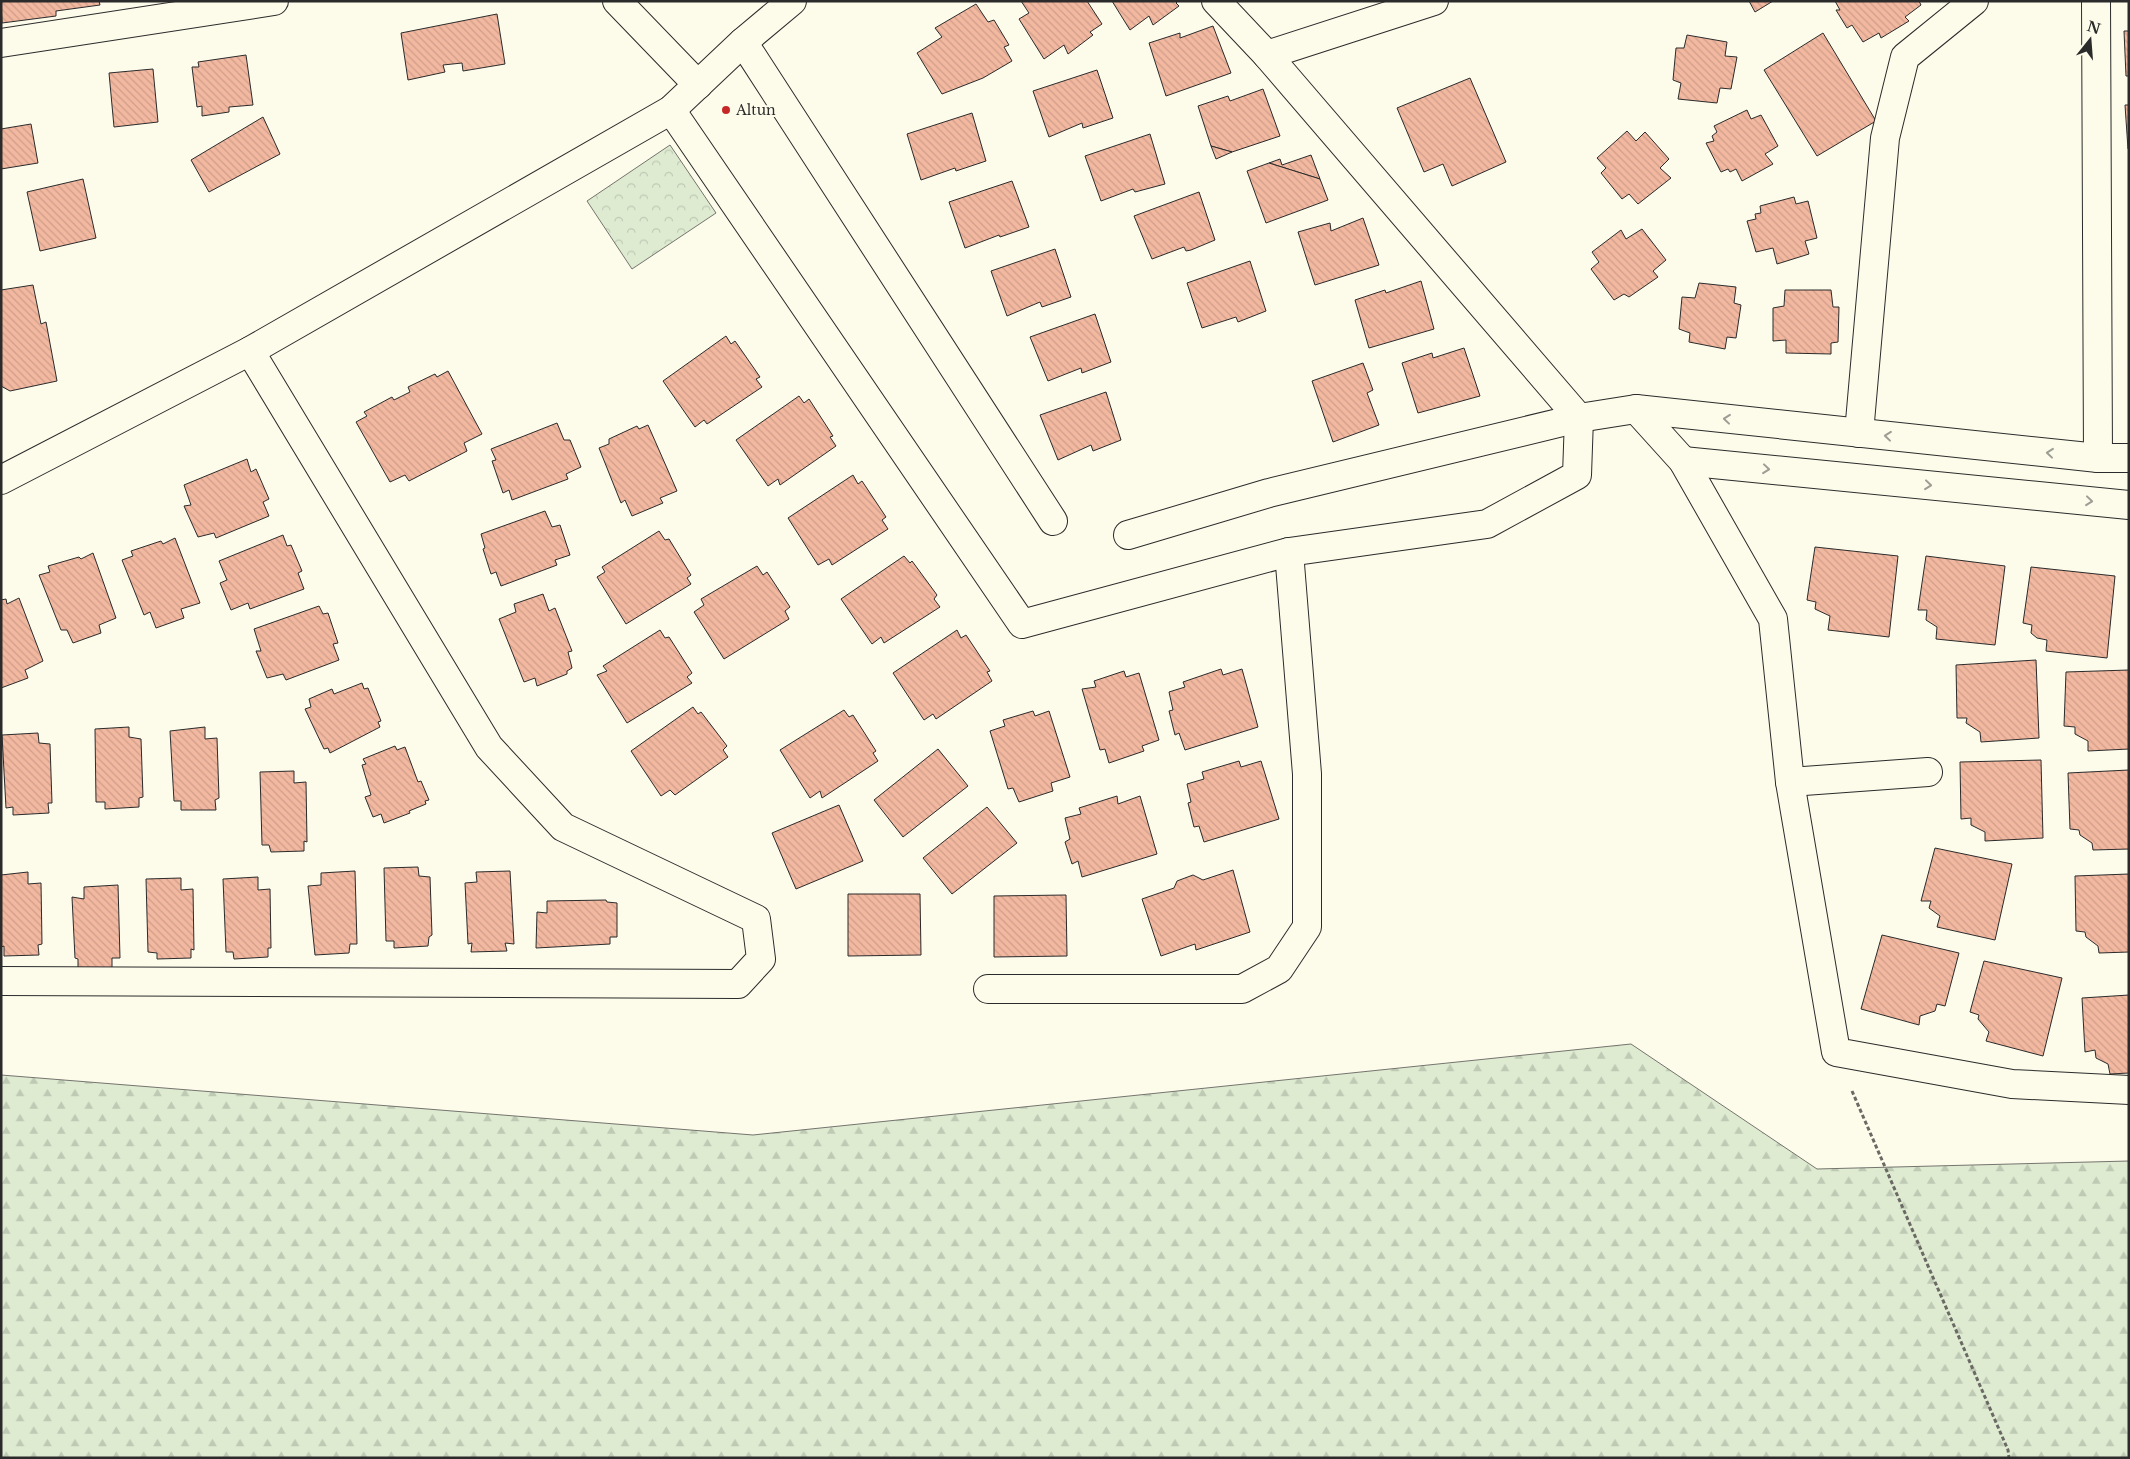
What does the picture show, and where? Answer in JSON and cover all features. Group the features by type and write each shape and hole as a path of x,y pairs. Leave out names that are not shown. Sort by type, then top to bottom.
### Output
{"street":[{"path":"1,43 274,1"},
{"path":"617,1 698,85"},
{"path":"1,480 250,351 671,110 743,42 792,1"},
{"path":"671,110 1022,624 1289,552 1487,524 1577,475 1578,418 1267,55 1216,1"},
{"path":"1267,55 1434,1"},
{"path":"1859,433 1885,138 1904,57 1974,1"},
{"path":"2096,1 2098,458"},
{"path":"743,42 1053,521"},
{"path":"1,981 738,984 761,959 756,919 563,827 489,747 250,351"},
{"path":"1636,409 1683,461 1773,620 1790,782 1836,1052 2012,1084 2129,1090"},
{"path":"1128,536 1269,493 1578,418 1636,409 2098,458 2129,458"},
{"path":"1683,461 2129,505"},
{"path":"988,989 1242,989 1279,969 1307,927 1307,774 1289,552"},
{"path":"1790,782 1928,772"}],"path":[{"path":"1836,1052 2008,1450 2009,1458"}],"green space":[{"path":"670,145 716,213 632,269 587,201"},
{"path":"1631,1044 1817,1169 2129,1161 2129,1458 1,1458 1,1075 753,1135"}],"building":[{"path":"1,1 99,1 100,5 56,11 56,16 2,23"},
{"path":"1021,1 1087,1 1102,24 1090,32 1093,35 1068,54 1064,45 1044,59 1019,19 1029,13"},
{"path":"1112,1 1178,1 1176,3 1179,6 1153,25 1149,16 1130,30"},
{"path":"1749,1 1773,1 1755,12"},
{"path":"1835,1 1919,1 1921,5 1905,17 1909,21 1881,38 1879,33 1863,42 1852,25 1847,28 1836,10 1840,10"},
{"path":"976,4 988,22 994,20 1009,45 1004,47 1012,61 983,78 942,94 917,53 942,37 935,28"},
{"path":"497,14 505,64 463,71 462,63 443,65 445,72 408,80 401,33"},
{"path":"1213,26 1231,73 1166,96 1149,43 1180,33 1180,38"},
{"path":"2124,31 2129,31 2129,76 2126,76"},
{"path":"1823,33 1876,121 1817,156 1764,70"},
{"path":"1687,35 1727,42 1725,56 1737,57 1731,89 1720,88 1717,103 1678,99 1681,83 1673,80 1676,48 1684,48"},
{"path":"246,55 253,105 229,107 229,112 202,116 202,106 197,107 192,67 199,67 198,62"},
{"path":"153,69 158,122 114,127 109,73"},
{"path":"1097,70 1113,118 1083,128 1082,123 1049,137 1033,91"},
{"path":"1470,78 1506,162 1452,186 1443,164 1424,172 1397,108"},
{"path":"1263,89 1280,136 1232,152 1211,146 1198,106 1228,96 1230,101"},
{"path":"2125,105 2129,105 2129,149 2128,149"},
{"path":"1747,110 1751,119 1761,115 1778,146 1765,154 1773,164 1742,181 1736,169 1730,172 1728,169 1721,172 1706,143 1714,141 1712,136 1717,132 1714,126"},
{"path":"972,113 986,161 956,171 955,168 921,180 907,134"},
{"path":"263,117 280,154 209,192 191,160"},
{"path":"31,124 38,163 1,169 1,129"},
{"path":"1627,131 1636,141 1645,132 1669,159 1660,168 1671,178 1638,204 1629,194 1622,199 1601,173 1606,168 1597,158"},
{"path":"1150,134 1165,184 1135,192 1133,189 1101,201 1085,156"},
{"path":"1211,146 1232,152 1216,159"},
{"path":"1311,155 1320,179 1269,163 1280,159 1282,165"},
{"path":"1269,163 1320,179 1328,200 1266,223 1247,171"},
{"path":"83,179 96,238 40,251 27,192"},
{"path":"1012,181 1029,227 1000,237 999,235 965,248 949,202"},
{"path":"1199,192 1215,240 1191,250 1186,251 1184,247 1152,259 1134,216"},
{"path":"1794,197 1796,204 1808,201 1817,238 1805,241 1809,254 1777,264 1773,248 1756,252 1747,221 1756,219 1755,214 1761,213 1760,206"},
{"path":"1363,218 1379,265 1315,285 1298,232 1330,223 1331,231"},
{"path":"1642,229 1666,260 1653,271 1658,277 1629,297 1624,294 1614,300 1591,269 1599,262 1592,252 1621,230 1626,239"},
{"path":"1055,249 1071,297 1042,307 1040,302 1007,316 991,271"},
{"path":"1250,261 1266,311 1238,322 1236,317 1202,328 1187,283"},
{"path":"1421,281 1434,329 1369,348 1355,300 1385,290 1386,293"},
{"path":"1699,283 1736,287 1734,303 1741,305 1736,338 1727,337 1725,349 1689,342 1690,333 1679,329 1682,297 1695,298"},
{"path":"33,285 41,324 46,322 57,381 10,391 1,386 1,290"},
{"path":"1785,290 1831,290 1833,307 1839,307 1838,342 1831,343 1831,354 1786,353 1786,340 1773,341 1773,308 1784,306"},
{"path":"1095,314 1111,362 1082,373 1081,368 1048,381 1030,337"},
{"path":"726,336 731,344 735,341 760,377 756,379 762,387 707,424 704,420 695,427 663,381"},
{"path":"1464,348 1480,396 1418,413 1402,363 1432,353 1433,358"},
{"path":"1363,363 1373,390 1367,393 1379,425 1333,442 1312,381"},
{"path":"448,371 482,434 464,443 467,451 409,481 405,475 390,482 356,422 367,416 364,412 392,397 394,400 410,392 408,387 435,374 437,377"},
{"path":"1106,392 1121,440 1093,451 1091,445 1058,460 1040,415"},
{"path":"799,396 804,403 809,399 833,436 830,437 836,446 780,485 778,479 768,486 736,440"},
{"path":"557,423 564,440 570,440 581,467 566,474 568,479 512,500 509,490 503,493 492,461 496,460 491,449"},
{"path":"648,425 677,491 660,498 663,503 632,516 625,500 621,503 599,448 609,444 609,439 637,426 639,429"},
{"path":"247,459 251,472 256,469 269,499 263,502 269,516 216,538 214,533 198,537 184,506 191,505 184,485"},
{"path":"853,475 858,484 862,481 886,517 882,520 888,529 832,565 829,559 818,565 788,518"},
{"path":"545,511 552,527 560,525 570,555 555,560 557,565 501,586 496,572 491,574 483,549 485,548 481,534"},
{"path":"659,531 665,540 669,539 691,575 687,578 691,584 626,624 597,577 605,572 602,567"},
{"path":"283,535 287,546 291,545 302,571 298,573 304,589 250,609 248,603 231,610 220,583 227,580 219,561"},
{"path":"175,538 200,603 181,609 184,618 156,628 150,612 144,615 122,560 133,556 131,551 161,541 163,544"},
{"path":"1815,547 1898,556 1889,637 1828,630 1830,616 1815,609 1816,602 1807,600"},
{"path":"93,553 116,618 99,625 101,633 73,643 67,630 61,630 39,575 50,572 48,566 79,557 81,559"},
{"path":"904,556 910,563 912,561 937,595 934,599 940,607 884,643 881,637 872,644 841,599"},
{"path":"1926,556 2005,566 1995,645 1936,639 1937,627 1926,620 1927,610 1918,610"},
{"path":"757,566 763,575 767,572 790,607 785,611 789,619 724,659 694,612 704,605 701,599"},
{"path":"2031,567 2115,576 2107,658 2046,651 2047,640 2037,638 2031,633 2032,625 2023,623"},
{"path":"543,594 549,611 555,608 572,651 568,652 572,668 567,671 567,674 537,686 535,678 524,682 499,619 516,612 514,604"},
{"path":"19,598 43,661 25,670 28,678 1,688 1,600 6,599 7,604"},
{"path":"319,606 323,614 328,613 338,643 333,644 339,660 286,680 283,674 267,678 256,651 261,651 254,629"},
{"path":"660,630 665,638 669,637 692,673 687,677 692,683 627,723 597,675 607,671 603,666"},
{"path":"957,630 961,638 966,635 990,671 987,672 992,681 936,719 933,714 924,720 893,673"},
{"path":"2036,660 2039,738 1981,742 1980,732 1966,723 1967,718 1957,718 1956,665"},
{"path":"1221,669 1223,675 1242,669 1258,727 1185,750 1179,733 1175,735 1169,711 1173,710 1169,692 1185,687 1183,682"},
{"path":"2129,670 2129,749 2088,751 2088,741 2075,734 2075,727 2064,726 2066,672"},
{"path":"1124,671 1126,677 1139,673 1159,740 1142,746 1144,751 1109,763 1105,749 1100,750 1082,689 1096,687 1094,681"},
{"path":"362,683 364,689 368,688 381,721 378,722 380,727 330,753 328,748 324,749 305,709 311,707 309,699 332,689 334,694"},
{"path":"693,707 698,714 701,712 727,746 723,750 728,757 675,795 670,790 661,796 631,751"},
{"path":"844,710 849,717 853,715 876,751 873,753 878,761 822,798 820,791 810,798 780,750"},
{"path":"1033,711 1035,716 1049,711 1070,777 1051,783 1053,791 1019,802 1013,788 1008,789 990,731 1005,726 1003,720"},
{"path":"129,727 129,737 141,739 143,797 139,798 139,807 105,809 105,802 96,802 95,729"},
{"path":"205,727 205,739 217,738 219,798 215,800 216,810 181,810 181,801 174,801 170,731"},
{"path":"38,733 39,743 50,744 52,803 48,803 49,813 13,815 13,807 6,808 2,735"},
{"path":"395,746 397,750 405,747 418,782 421,781 429,800 425,801 426,804 409,811 410,813 384,823 381,814 373,817 365,797 371,795 362,765 366,764 363,759"},
{"path":"938,749 968,786 903,837 874,800"},
{"path":"2041,760 2043,838 1985,841 1985,832 1971,825 1971,818 1961,819 1960,762"},
{"path":"1239,761 1241,767 1261,761 1279,819 1204,842 1199,826 1194,827 1188,803 1191,802 1187,784 1204,779 1202,772"},
{"path":"2129,770 2129,849 2093,850 2092,843 2080,835 2079,830 2070,829 2068,773"},
{"path":"294,771 294,783 306,782 307,842 304,841 304,851 271,852 269,845 262,845 260,772"},
{"path":"1117,796 1118,804 1140,796 1157,854 1082,877 1078,861 1072,864 1065,842 1070,839 1065,818 1081,814 1079,808"},
{"path":"839,805 863,861 796,889 772,833"},
{"path":"987,807 1017,843 952,894 923,858"},
{"path":"1935,848 2012,864 1995,940 1937,927 1940,916 1929,908 1931,901 1921,901"},
{"path":"418,867 419,876 430,877 432,935 429,937 428,946 394,948 394,941 386,941 384,868"},
{"path":"1233,870 1250,932 1196,950 1195,944 1161,956 1142,899 1174,888 1177,881 1193,875 1203,880"},
{"path":"355,871 357,944 350,944 349,953 315,955 308,886 321,885 321,873"},
{"path":"510,871 514,944 505,943 507,951 471,952 472,943 468,944 465,883 477,882 476,872"},
{"path":"28,872 28,884 41,883 42,944 38,945 39,955 4,956 4,946 1,947 1,875"},
{"path":"2129,874 2129,952 2099,953 2098,946 2086,937 2085,932 2076,931 2075,876"},
{"path":"258,877 258,890 270,889 271,948 268,948 268,957 234,959 233,952 226,952 223,879"},
{"path":"181,878 181,890 193,889 194,950 191,949 191,958 157,959 157,953 148,952 146,879"},
{"path":"118,885 120,958 112,958 112,968 78,969 78,959 75,958 72,897 84,899 84,887"},
{"path":"848,894 920,894 921,955 848,956"},
{"path":"1066,895 1067,956 994,957 994,896"},
{"path":"606,900 607,902 617,903 617,937 610,937 610,944 536,948 537,912 547,913 547,901"},
{"path":"1882,935 1959,953 1945,1006 1937,1004 1935,1011 1920,1016 1919,1025 1861,1009"},
{"path":"1984,961 2062,978 2043,1056 1986,1041 1989,1032 1978,1019 1979,1015 1970,1012"},
{"path":"2129,995 2129,1073 2110,1074 2108,1064 2096,1058 2095,1050 2085,1052 2082,998"}],"place":[{"name":"Altun","path":"726,110"}]}
